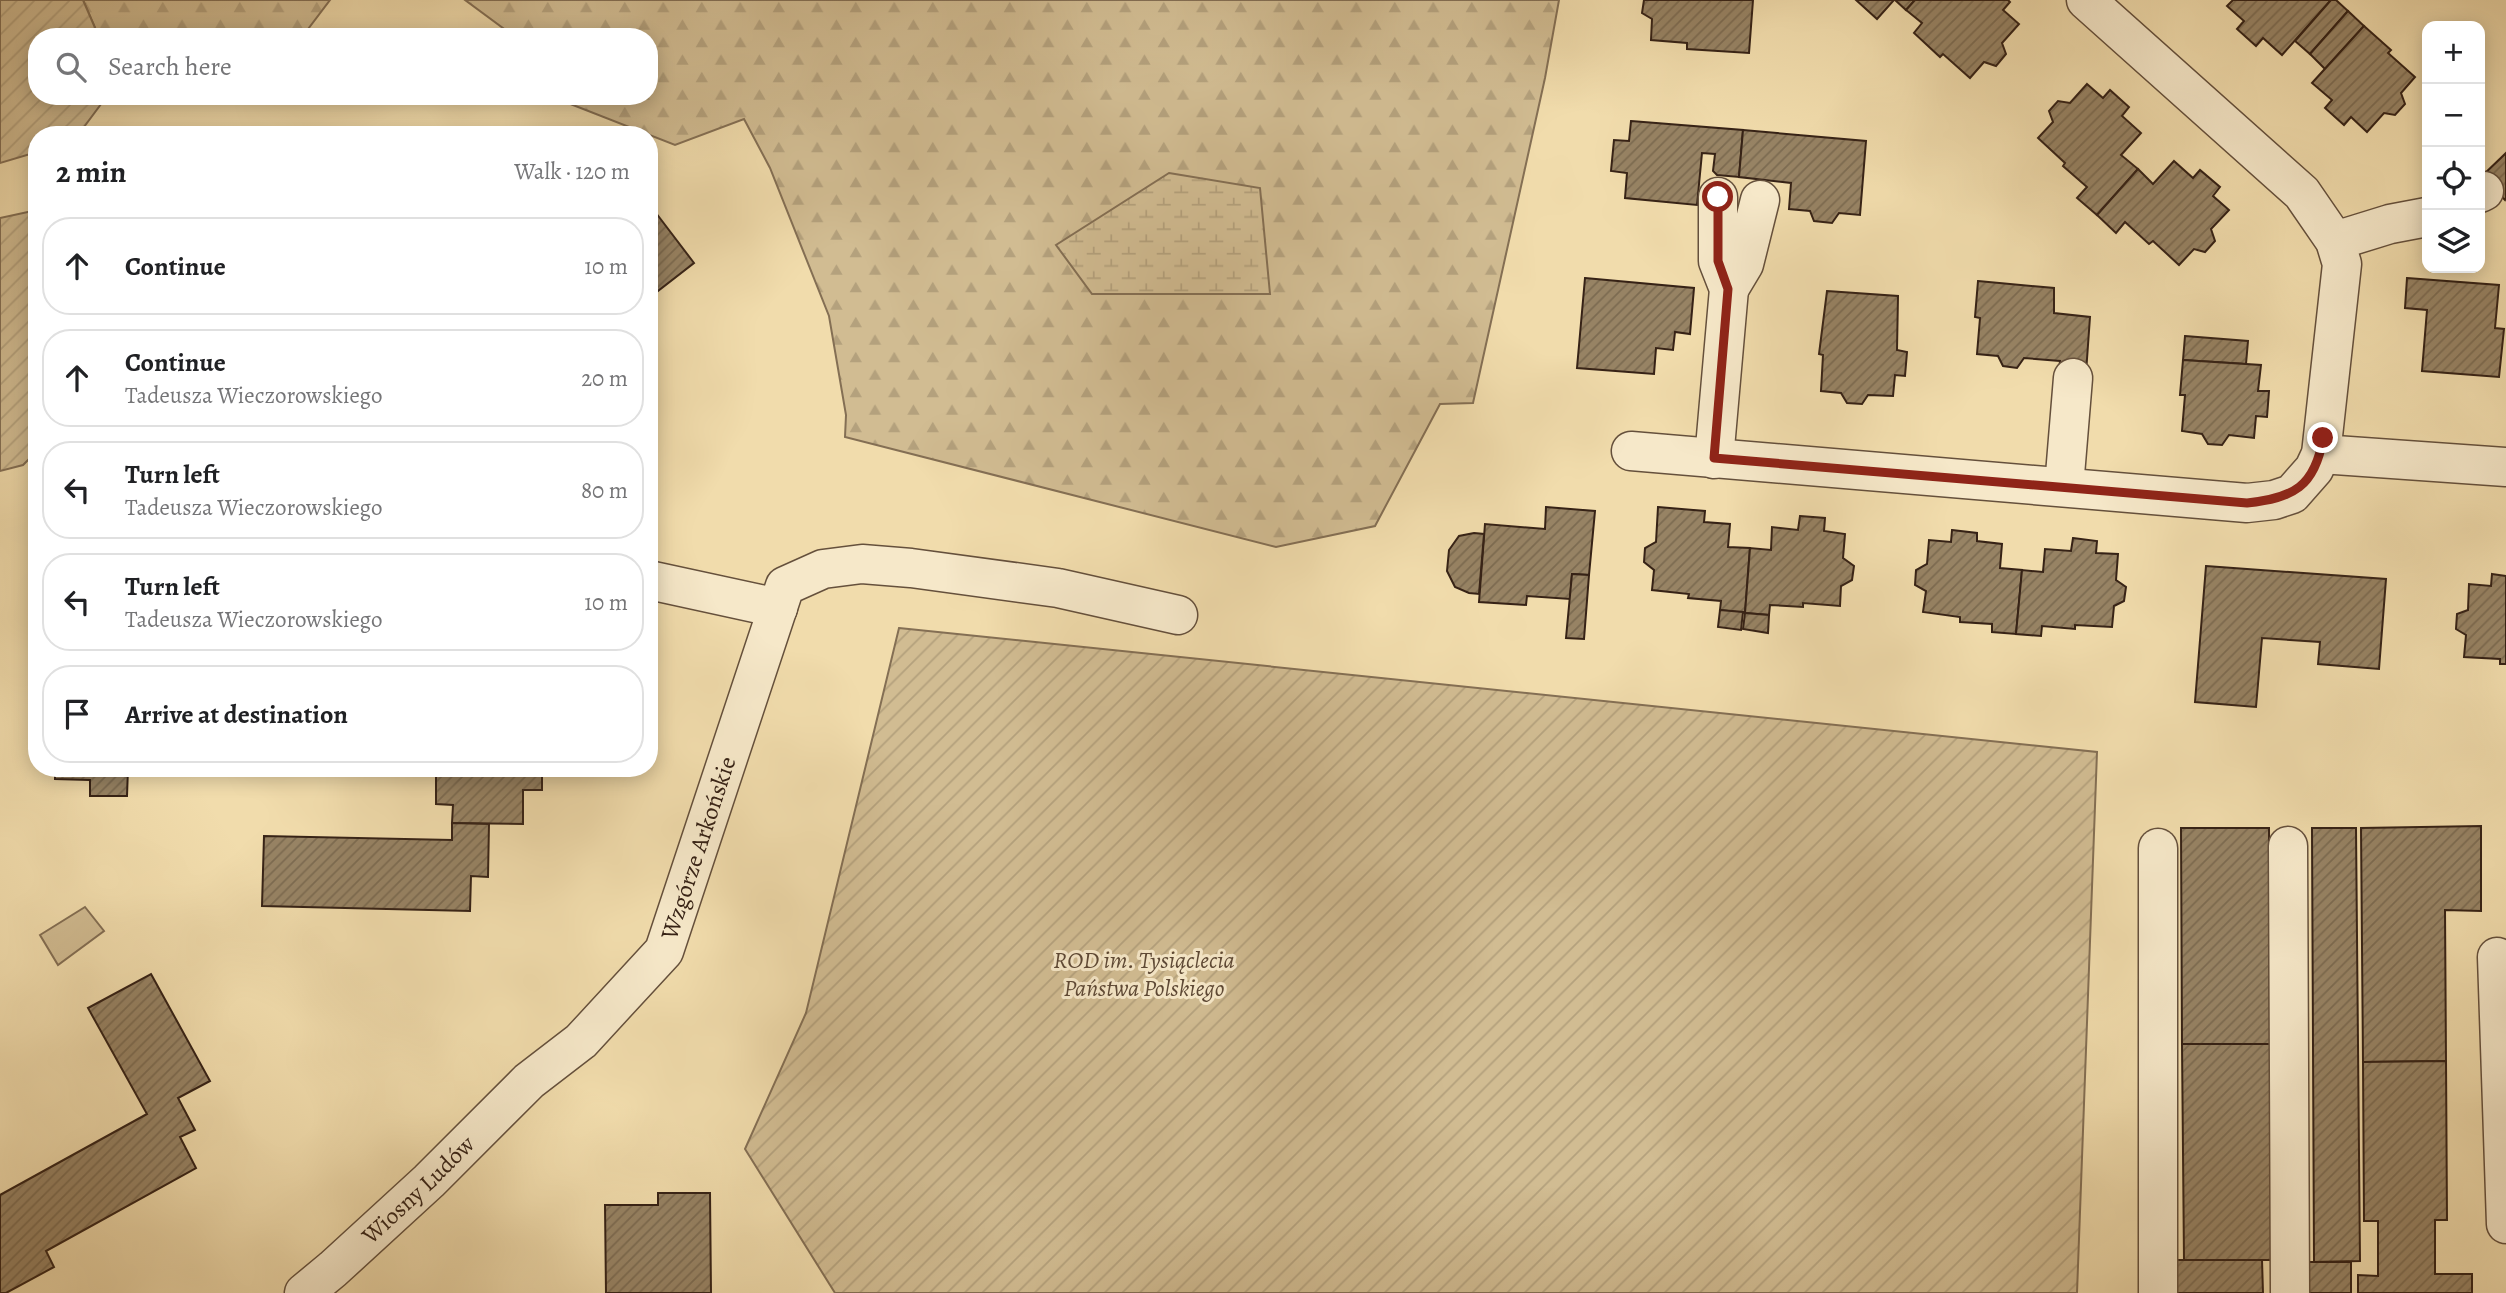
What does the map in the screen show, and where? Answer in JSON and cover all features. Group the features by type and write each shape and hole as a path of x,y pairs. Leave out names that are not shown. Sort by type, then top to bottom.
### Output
{"street":[{"path":"1631,451 2247,503 2274,500 2291,494 2314,469 2321,454 2342,264 2335,241 2302,193 2086,0"},
{"path":"1714,458 1728,289 1718,261 1718,197"},
{"path":"1728,289 1744,264 1760,200"},
{"path":"2335,241 2390,224 2422,218"},
{"path":"2064,487 2073,378"},
{"path":"2321,454 2506,467"},
{"path":"658,581 782,597 823,569 862,564 1058,588 1178,615"},
{"name":"Wzgórze Arkońskie","path":"529,1081 581,1041 664,951 782,597"},
{"path":"2288,846 2290,1293"},
{"path":"2158,848 2158,1293"},
{"path":"2497,957 2506,1224"},
{"name":"Wiosny Ludów","path":"304,1293 429,1181 529,1081"}],"green space":[{"path":"0,0 83,0 95,28 28,28 28,105 100,105 85,126 28,126 28,155 0,163"},
{"path":"83,0 330,0 309,28 95,28"},
{"path":"465,0 1559,0 1545,78 1473,403 1440,404 1375,526 1276,547 845,437 846,415 829,316 770,168 744,119 675,145 658,138 658,126 627,126 573,105 658,105 658,28 503,28"},
{"path":"1169,173 1260,188 1270,294 1092,294 1056,245"},
{"path":"28,212 28,460 23,465 0,471 0,218"},
{"name":"ROD im. Tysiąclecia Państwa Polskiego","path":"899,628 2097,752 2077,1293 835,1293 745,1149 806,1013"},
{"path":"85,907 104,931 58,965 40,935"}],"building":[{"path":"1644,0 1753,0 1749,53 1687,49 1687,43 1651,40 1652,19 1642,13"},
{"path":"1856,0 1894,0 1877,19"},
{"path":"1895,0 1915,0 1906,10"},
{"path":"1915,0 2008,0 2010,2 2003,10 2019,24 2002,43 2006,54 1996,66 1984,62 1970,78 1943,54 1940,57 1914,33 1922,23 1906,10"},
{"path":"2233,0 2331,0 2282,55 2263,38 2256,46 2237,29 2244,21 2227,6"},
{"path":"2331,0 2336,0 2348,11 2310,54 2295,41"},
{"path":"2348,11 2364,26 2325,69 2310,54"},
{"path":"2364,26 2391,50 2388,53 2415,77 2401,93 2405,104 2395,115 2384,113 2367,132 2351,117 2344,125 2325,108 2332,100 2312,83"},
{"path":"2087,84 2103,98 2110,90 2129,107 2122,116 2141,133 2121,155 2138,169 2097,215 2077,198 2087,187 2063,166 2065,163 2038,138 2053,122 2049,111 2058,101 2070,103"},
{"path":"1631,121 1743,130 1739,177 1717,175 1713,171 1715,154 1702,153 1697,205 1625,198 1627,173 1611,171 1614,140 1629,141"},
{"path":"1743,130 1866,141 1860,215 1839,213 1832,223 1814,221 1810,211 1789,209 1791,183 1739,177"},
{"path":"2506,153 2505,200 2485,179 2485,173"},
{"path":"2174,161 2193,178 2200,170 2220,187 2213,196 2229,210 2211,229 2215,241 2205,252 2194,249 2179,265 2153,241 2149,244 2125,222 2116,233 2097,215 2138,169 2153,184"},
{"path":"658,216 694,263 658,291"},
{"path":"1585,278 1694,288 1690,334 1675,332 1673,350 1656,348 1654,374 1577,368"},
{"path":"2407,278 2499,285 2495,328 2504,329 2499,377 2422,371 2427,310 2405,308"},
{"path":"1978,281 2054,288 2054,313 2090,317 2086,373 2059,371 2060,361 2024,358 2017,368 2003,366 1998,356 1977,354 1980,318 1975,317"},
{"path":"1827,291 1898,296 1897,350 1907,352 1905,376 1895,375 1893,396 1868,395 1862,404 1847,403 1841,393 1821,391 1823,355 1819,354"},
{"path":"2185,336 2248,341 2246,364 2183,360"},
{"path":"2183,360 2261,365 2258,391 2269,391 2267,417 2256,416 2254,438 2229,435 2222,445 2208,444 2202,434 2182,431 2185,395 2180,395"},
{"path":"1546,507 1595,511 1589,575 1572,574 1570,599 1527,596 1526,605 1479,602 1485,524 1545,529"},
{"path":"1658,507 1705,511 1704,522 1730,524 1728,547 1750,548 1745,613 1720,610 1721,601 1688,598 1689,594 1652,590 1654,570 1644,562 1645,548 1656,542"},
{"path":"1800,516 1825,518 1824,531 1845,534 1843,558 1854,566 1852,580 1841,586 1840,606 1803,603 1803,607 1770,605 1769,615 1745,613 1750,548 1771,550 1772,527 1798,530"},
{"path":"1952,530 1977,533 1977,541 2002,544 2000,568 2022,570 2016,634 1992,632 1992,624 1960,622 1960,617 1923,612 1926,591 1915,585 1916,570 1927,564 1929,540 1951,542"},
{"path":"1484,534 1479,594 1455,587 1447,571 1449,550 1459,536"},
{"path":"2073,538 2097,541 2096,553 2118,554 2116,580 2126,587 2124,601 2114,606 2112,627 2075,625 2075,629 2042,626 2041,636 2016,634 2022,570 2043,572 2045,549 2071,551"},
{"path":"2206,566 2386,579 2379,669 2318,664 2320,642 2262,638 2256,707 2195,702"},
{"path":"1572,574 1589,575 1584,639 1566,638"},
{"path":"2492,574 2506,576 2506,664 2500,664 2500,659 2464,657 2466,635 2456,629 2457,614 2468,610 2469,584 2491,586"},
{"path":"1720,610 1743,612 1741,630 1718,627"},
{"path":"1745,613 1769,615 1768,633 1743,629"},
{"path":"128,777 127,796 90,796 90,780 55,779"},
{"path":"436,777 542,777 542,790 523,790 523,824 452,823 453,805 436,804"},
{"path":"452,823 489,824 488,877 471,876 470,911 262,906 264,836 452,840"},
{"path":"2481,826 2481,911 2445,910 2446,1061 2363,1062 2361,828"},
{"path":"2181,828 2269,828 2270,1044 2182,1044"},
{"path":"2312,828 2356,828 2360,1261 2314,1262"},
{"path":"151,974 210,1081 178,1098 195,1130 180,1137 196,1168 46,1251 54,1267 6,1293 0,1293 0,1195 147,1114 88,1008"},
{"path":"2182,1044 2270,1044 2272,1260 2184,1260"},
{"path":"2446,1061 2447,1220 2435,1220 2435,1274 2472,1274 2472,1293 2358,1293 2358,1275 2378,1276 2378,1221 2364,1221 2363,1062"},
{"path":"658,1193 710,1193 711,1293 606,1293 605,1205 658,1205"},
{"path":"2175,1260 2262,1260 2263,1293 2175,1293"},
{"path":"2305,1262 2351,1262 2351,1293 2306,1293"}],"route":[{"path":"1718,197 1718,261 1728,289 1714,458 2247,503 2274,500 2291,494 2314,469 2321,454 2323,438"}]}
